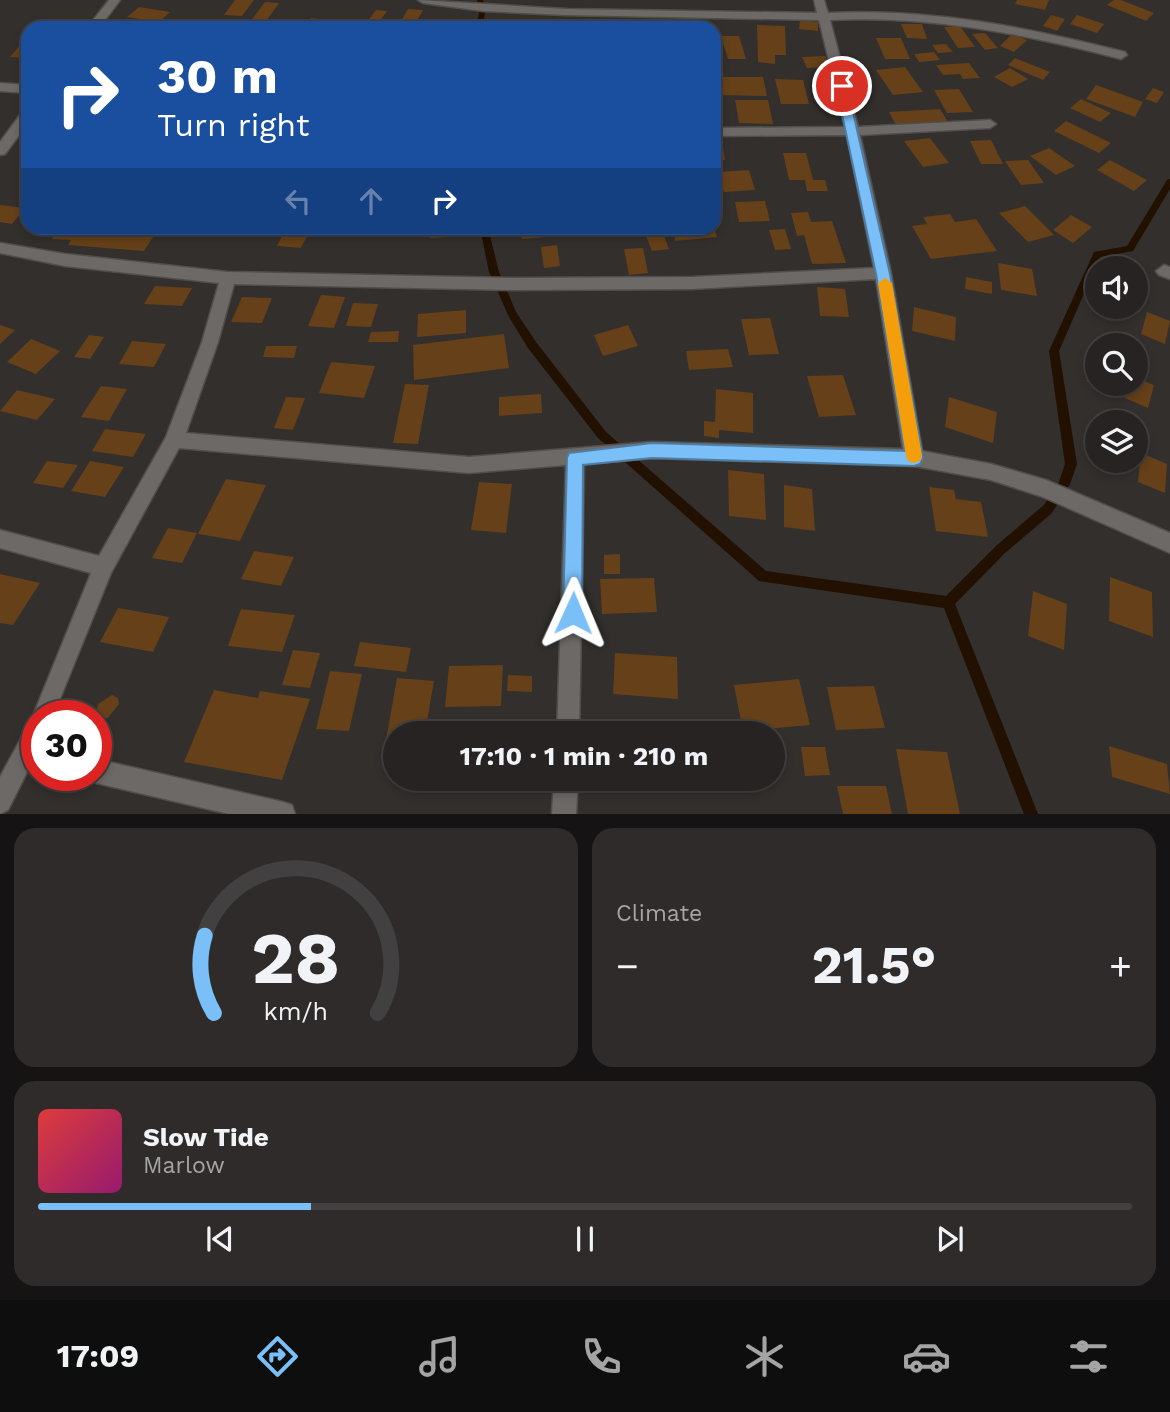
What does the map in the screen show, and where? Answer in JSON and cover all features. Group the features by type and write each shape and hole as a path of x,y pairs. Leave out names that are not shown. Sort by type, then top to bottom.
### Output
{"street":[{"path":"98,21 115,0"},
{"path":"423,0 483,8 566,12 825,17 877,14 968,20 1033,32 1121,55"},
{"path":"820,0 853,131 883,274 914,458"},
{"path":"0,87 21,88"},
{"path":"0,151 21,123"},
{"path":"721,132 853,131 990,124"},
{"path":"0,248 65,260 228,278 515,284 692,283 883,274"},
{"path":"49,700 104,567 174,440 210,342 228,278"},
{"path":"174,440 469,465 652,450 914,458 991,472 1045,489 1170,543"},
{"path":"568,721 575,458"},
{"path":"0,540 104,567"},
{"path":"0,803 21,770"},
{"path":"112,775 283,814"},
{"path":"564,814 565,791"}],"building":[{"path":"235,0 254,0 242,16 224,15"},
{"path":"1017,0 1049,0 1045,10 1015,4"},
{"path":"1114,0 1121,0 1154,13 1146,21 1107,5"},
{"path":"265,2 279,3 267,20 252,19"},
{"path":"139,7 170,12 160,21 127,17"},
{"path":"408,9 423,10 417,21 401,21"},
{"path":"376,10 387,11 380,21 368,21"},
{"path":"1051,15 1065,19 1057,31 1043,26"},
{"path":"1077,15 1104,24 1097,33 1070,24"},
{"path":"311,18 336,21 309,21"},
{"path":"800,20 818,22 818,31 799,29"},
{"path":"901,24 922,24 927,39 907,38"},
{"path":"757,25 785,26 786,55 775,55 775,64 758,62"},
{"path":"960,26 975,47 958,48 944,27"},
{"path":"985,33 998,48 985,50 972,34"},
{"path":"1012,34 1027,40 1014,52 1000,46"},
{"path":"721,36 739,36 746,59 728,59"},
{"path":"876,38 901,38 910,59 885,59"},
{"path":"21,44 21,58 10,57"},
{"path":"946,44 953,52 938,53 932,45"},
{"path":"934,52 940,60 919,62 914,54"},
{"path":"825,56 830,67 807,68 802,57"},
{"path":"1015,58 1050,72 1043,80 1008,65"},
{"path":"969,63 980,78 963,79 960,74 943,75 936,65"},
{"path":"905,67 923,92 893,95 876,70"},
{"path":"1010,68 1028,79 1012,87 994,77"},
{"path":"721,77 763,77 767,96 721,95"},
{"path":"775,79 803,80 809,104 781,104"},
{"path":"1096,85 1143,102 1135,117 1086,99"},
{"path":"1153,88 1164,92 1157,103 1145,99"},
{"path":"959,89 973,112 947,113 934,90"},
{"path":"1081,99 1111,113 1100,122 1070,108"},
{"path":"735,100 768,100 773,124 739,123"},
{"path":"940,109 948,122 896,125 889,112"},
{"path":"1066,121 1111,143 1099,153 1054,131"},
{"path":"930,138 949,163 923,167 904,141"},
{"path":"991,140 1003,164 981,164 970,141"},
{"path":"721,147 723,147 725,160 721,160"},
{"path":"1049,148 1075,166 1056,175 1030,156"},
{"path":"783,153 806,153 813,180 825,180 828,191 807,191 805,180 789,180"},
{"path":"1028,160 1044,183 1021,185 1005,161"},
{"path":"1110,160 1147,180 1134,191 1097,170"},
{"path":"749,170 755,190 724,192 721,172"},
{"path":"765,201 770,221 739,222 735,202"},
{"path":"0,205 21,208 21,213 12,224 0,222"},
{"path":"1025,206 1054,235 1028,242 999,213"},
{"path":"808,212 811,222 832,221 846,263 812,264 804,235 797,236 791,213"},
{"path":"950,214 955,222 976,219 997,251 931,259 912,226 927,224 923,217"},
{"path":"1071,215 1092,227 1073,243 1053,230"},
{"path":"785,229 791,249 775,250 769,230"},
{"path":"55,235 154,235 144,251 68,245 71,240 52,239"},
{"path":"282,235 308,235 301,248 277,246"},
{"path":"426,235 455,235 451,237 431,238"},
{"path":"521,235 558,236 522,239"},
{"path":"664,235 669,249 652,251 646,236"},
{"path":"674,235 717,237 675,241"},
{"path":"557,245 560,266 544,268 541,247"},
{"path":"643,248 648,273 629,275 624,249"},
{"path":"998,263 1032,269 1037,296 1001,290"},
{"path":"966,277 992,282 992,294 965,289"},
{"path":"155,286 192,288 182,306 144,304"},
{"path":"817,287 845,289 849,317 820,316"},
{"path":"321,295 345,297 334,328 308,326"},
{"path":"242,297 272,298 262,323 231,322"},
{"path":"353,303 378,304 371,327 346,326"},
{"path":"914,307 956,317 955,341 912,331"},
{"path":"466,310 466,333 417,337 418,314"},
{"path":"1148,312 1170,321 1165,344 1148,337 1148,333 1141,333"},
{"path":"770,318 779,354 749,355 741,319"},
{"path":"0,325 15,330 0,344"},
{"path":"628,325 638,346 603,356 594,335"},
{"path":"399,331 398,342 368,342 371,332"},
{"path":"504,334 509,368 414,380 413,345"},
{"path":"89,335 104,337 90,359 74,357"},
{"path":"31,339 60,351 36,374 7,362"},
{"path":"132,341 166,344 154,367 119,364"},
{"path":"266,346 297,346 294,358 263,357"},
{"path":"728,349 733,367 689,370 686,351"},
{"path":"331,362 375,366 364,398 319,393"},
{"path":"843,375 856,415 819,417 807,376"},
{"path":"1148,383 1154,385 1148,408 1120,396 1148,396"},
{"path":"405,384 429,385 418,444 393,443"},
{"path":"101,386 127,389 109,421 81,417"},
{"path":"716,389 753,393 753,433 719,430 719,438 704,436 704,421 715,422"},
{"path":"17,390 55,399 37,420 0,411"},
{"path":"541,394 542,413 499,416 499,397"},
{"path":"286,397 305,398 293,430 274,428"},
{"path":"949,397 997,412 993,443 945,427"},
{"path":"105,429 146,434 133,457 92,451"},
{"path":"1148,456 1167,464 1165,493 1138,482 1139,473 1148,473"},
{"path":"47,461 78,465 63,488 33,483"},
{"path":"90,461 124,467 105,497 71,491"},
{"path":"728,470 764,474 766,520 729,516"},
{"path":"226,479 266,485 240,541 198,534"},
{"path":"479,482 512,484 506,533 471,530"},
{"path":"784,485 812,489 815,531 784,527"},
{"path":"929,487 954,490 956,499 981,502 988,537 936,531"},
{"path":"168,528 197,533 182,563 152,558"},
{"path":"254,551 294,557 281,586 241,579"},
{"path":"620,554 620,574 604,574 604,555"},
{"path":"0,574 40,583 13,625 0,623"},
{"path":"1110,577 1152,592 1153,637 1109,621"},
{"path":"654,578 657,612 602,614 600,579"},
{"path":"1033,591 1067,604 1064,650 1028,636"},
{"path":"118,608 169,617 153,652 100,642"},
{"path":"241,609 295,615 282,652 228,646"},
{"path":"360,642 411,648 406,672 354,666"},
{"path":"293,650 320,653 310,688 282,685"},
{"path":"615,653 677,657 678,699 613,694"},
{"path":"503,665 501,706 445,707 449,666"},
{"path":"330,671 362,674 349,731 316,729"},
{"path":"508,675 532,676 532,692 507,691"},
{"path":"397,678 434,681 427,721 389,721"},
{"path":"799,679 810,725 785,727 785,721 741,721 734,685"},
{"path":"874,686 885,728 836,730 827,687"},
{"path":"214,690 258,698 260,691 310,699 282,780 184,762"},
{"path":"112,695 118,698 119,704 112,713 112,700 104,700"},
{"path":"1109,746 1167,764 1170,794 1112,777"},
{"path":"801,747 825,747 830,775 805,776"},
{"path":"896,749 947,752 960,814 908,814"},
{"path":"837,786 886,786 892,814 843,814"}],"waterway":[{"path":"480,0 483,8 480,21"},
{"path":"948,602 1001,549 1048,509 1064,484 1071,464 1054,351 1097,254 1130,249 1170,182"},
{"path":"486,235 494,272 512,314 532,345 602,435 763,577 948,602"},
{"path":"948,602 1031,814"}],"slow traffic":[{"path":"885,283 914,456"}],"route":[{"path":"573,613 575,458 652,450 914,458 883,274 842,86"}]}
